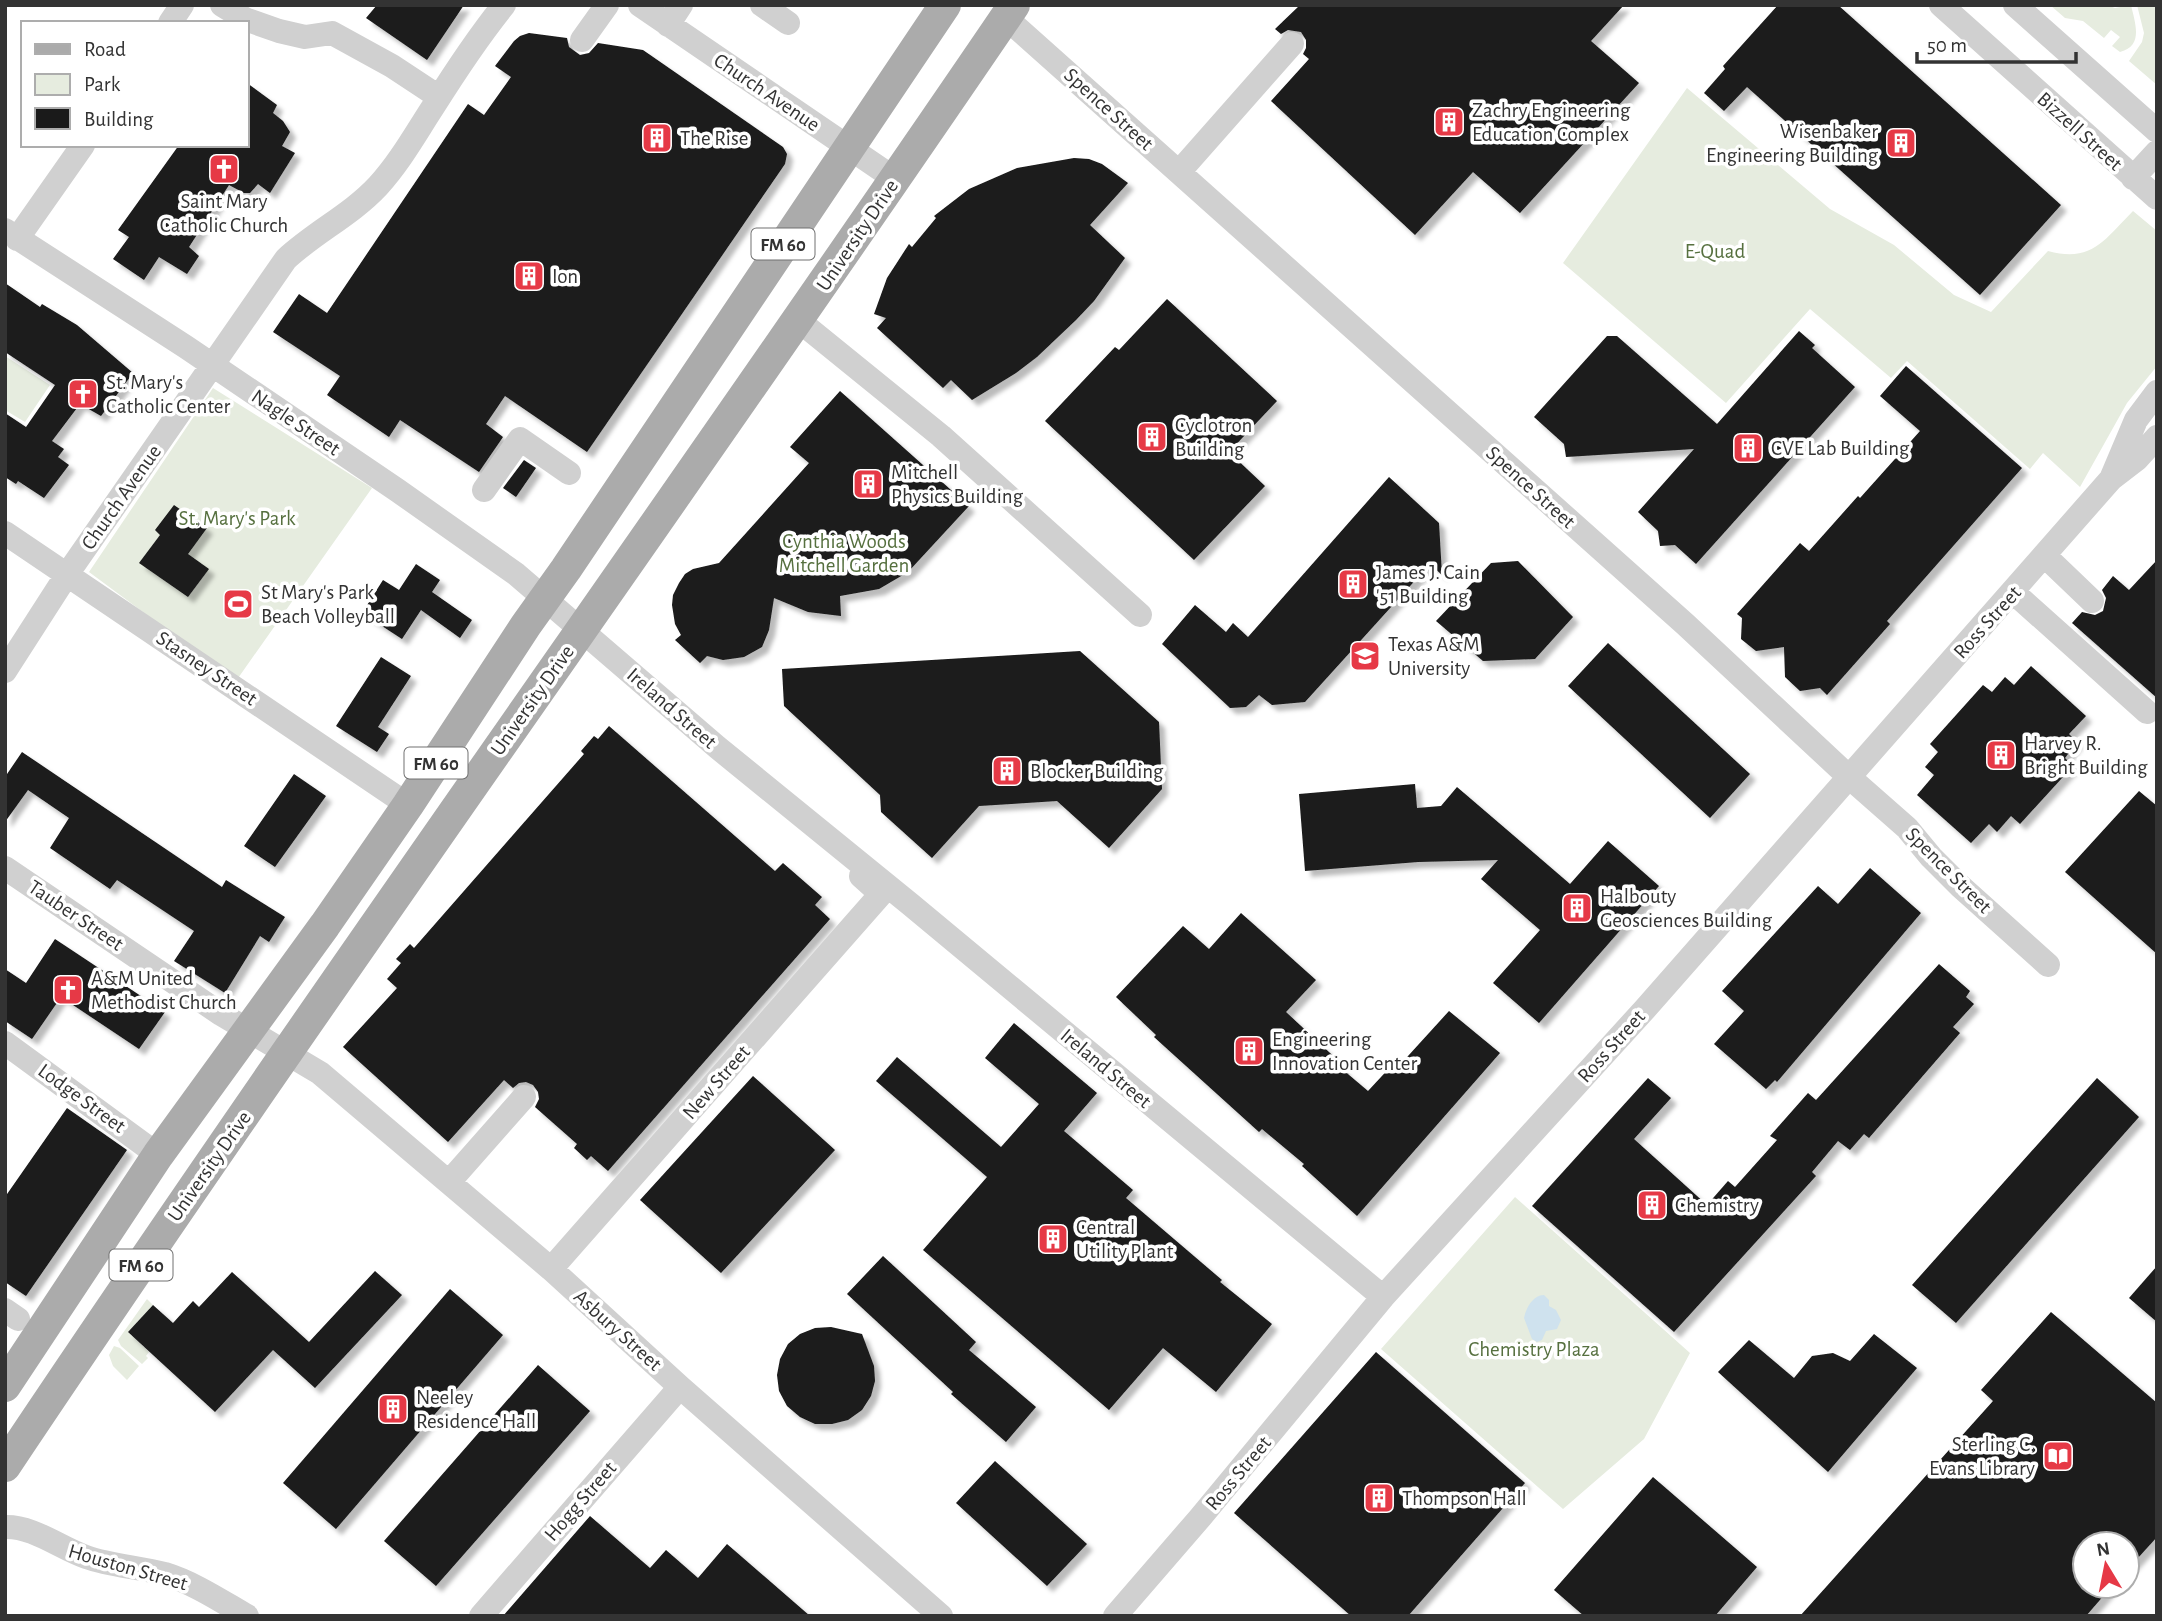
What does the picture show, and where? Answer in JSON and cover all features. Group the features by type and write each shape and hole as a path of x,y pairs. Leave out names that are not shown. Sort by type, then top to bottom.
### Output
{"main road":[{"name":"University Drive","path":"5,1386 158,1155 408,806 544,599 945,5"},
{"name":"University Drive","path":"5,1466 89,1340 1010,11"}],"street":[{"path":"171,21 183,5"},
{"path":"222,5 245,19 279,31 305,37 332,33 393,66 439,97"},
{"name":"Church Avenue","path":"5,671 68,573 286,259 356,208 380,184 503,5"},
{"path":"582,40 607,5"},
{"name":"Church Avenue","path":"640,5 675,15 848,147 895,179"},
{"path":"762,5 788,23"},
{"name":"Bizzell Street","path":"1941,5 2157,198"},
{"path":"2015,5 2157,131"},
{"name":"Spence Street","path":"1010,11 1179,172 1685,624 1907,828 1960,886 2048,965"},
{"path":"1179,172 1292,44"},
{"path":"11,235 81,147"},
{"path":"2133,178 2157,152"},
{"name":"Nagle Street","path":"11,235 212,365 456,531 516,574 581,630"},
{"path":"798,320 941,436 1140,615"},
{"name":"Ross Street","path":"2111,479 2136,420 2157,392"},
{"name":"Ross Street","path":"1115,1616 1383,1297 1645,1009 2111,479 2137,459 2157,437"},
{"path":"484,490 520,439 569,473"},
{"name":"Stasney Street","path":"5,533 68,573 408,806"},
{"path":"2045,556 2092,601"},
{"path":"2013,592 2147,712"},
{"name":"Ireland Street","path":"581,630 717,747 1383,1297"},
{"name":"Ireland Street","path":"829,838 858,873 881,894"},
{"name":"Tauber Street","path":"5,868 287,1054"},
{"name":"New Street","path":"551,1269 881,894"},
{"name":"Lodge Street","path":"5,1043 158,1155"},
{"name":"Asbury Street","path":"287,1054 320,1073 450,1182 941,1616"},
{"path":"450,1182 524,1097"},
{"name":"Hogg Street","path":"481,1616 680,1387"},
{"name":"Houston Street","path":"5,1527 19,1528 64,1550 90,1559 168,1575 247,1616"}],"green space":[{"path":"2050,5 2107,5 2115,8 2131,5 2136,26 2135,39 2128,49 2120,52 2112,46 2120,37 2111,30 2104,38 2083,21 2065,18"},
{"path":"2137,5 2157,5 2157,85 2129,61 2142,42 2144,33"},
{"name":"E-Quad","path":"1687,88 1830,209 1894,245 1954,295 1991,312 2048,251 2076,254 2087,251 2105,240 2133,211 2157,231 2157,366 2127,403 2080,487 2043,453 2030,469 1907,361 1891,378 1810,309 1726,403 1563,263"},
{"path":"5,356 50,385 25,422 5,410"},
{"name":"St. Mary's Park","path":"213,388 372,488 236,681 89,572"},
{"name":"Chemistry Plaza","path":"1515,1197 1690,1353 1644,1439 1563,1509 1381,1349"},
{"path":"147,1299 153,1305 128,1332 149,1352 146,1356 148,1358 142,1364 121,1346 118,1340"},
{"path":"114,1346 120,1348 139,1366 127,1380 113,1366 109,1355"}],"water":[{"path":"1544,1295 1561,1320 1557,1329 1546,1331 1542,1340 1537,1342 1532,1339 1524,1318 1531,1303"}],"building":[{"path":"377,5 464,5 427,60 366,18"},
{"name":"Zachry Engineering Education Complex","path":"1300,5 1624,5 1591,41 1639,83 1520,213 1473,172 1415,235 1271,101 1309,59 1303,54 1306,40 1301,32 1288,30 1281,34 1275,29"},
{"name":"Wisenbaker Engineering Building","path":"1778,5 1838,5 2061,205 1980,295 1747,87 1724,111 1704,93 1725,69 1723,66"},
{"path":"529,33 567,38 569,47 580,55 589,53 598,43 643,50 783,147 787,154 785,164 587,452 505,396 486,424 503,437 479,472 400,420 389,437 327,395 340,376 273,332 299,294 327,313 468,104 484,115 511,77 495,66 514,41"},
{"name":"Saint Mary Catholic Church","path":"248,84 277,105 273,113 283,121 290,132 282,146 295,153 270,193 258,184 250,193 244,193 229,185 189,247 199,256 187,274 159,257 144,280 113,259 129,237 118,230 178,147 248,147"},
{"path":"1074,158 1089,159 1102,164 1128,183 1090,225 1125,258 1094,301 1076,320 1016,373 972,400 951,380 943,388 877,328 886,318 874,314 887,278 909,244 912,247 936,218 934,216 969,189 1017,168"},
{"name":"St. Mary's Catholic Center","path":"5,283 40,307 42,304 77,325 133,373 101,416 80,404 52,441 64,449 58,457 69,465 44,498 18,481 16,484 5,477 5,413 26,427 55,385 5,352"},
{"name":"Cyclotron Building","path":"1167,299 1277,401 1229,452 1265,486 1194,560 1045,421 1115,347 1119,350"},
{"path":"1799,331 1815,345 1812,348 1855,387 1696,564 1675,545 1660,546 1658,531 1638,512 1694,449 1566,457 1564,444 1534,417 1607,336 1617,336 1717,424"},
{"path":"1906,366 2022,468 1887,621 1890,624 1827,695 1820,688 1800,691 1785,677 1784,647 1756,651 1741,639 1742,618 1737,614 1800,543 1809,551 1920,431 1880,396"},
{"name":"Mitchell Physics Building","path":"840,391 969,506 908,572 879,589 840,596 841,616 808,612 774,598 769,630 762,647 744,657 723,660 707,656 700,663 675,640 681,635 675,624 672,605 679,583 685,574 693,569 719,563 809,463 790,447"},
{"path":"524,460 536,468 516,497 503,488"},
{"name":"James J. Cain '51 Building","path":"1389,477 1439,523 1442,575 1430,564 1305,702 1272,705 1259,695 1246,707 1230,708 1162,644 1195,605 1226,632 1233,623 1248,637"},
{"path":"174,505 207,528 188,554 209,569 188,597 139,563 160,535 155,530"},
{"path":"2157,560 2157,698 2072,623 2082,612 2095,615 2103,611 2106,598 2102,590 2113,576 2129,590"},
{"path":"1518,561 1573,617 1535,659 1483,661 1436,621 1491,563"},
{"path":"416,564 440,580 432,592 472,620 460,638 421,610 402,639 362,613 383,580 399,590"},
{"path":"1608,643 1750,774 1710,818 1568,686"},
{"name":"Blocker Building","path":"1080,651 1159,722 1162,789 1109,848 1057,801 979,806 932,858 881,812 880,795 784,706 782,669"},
{"path":"381,657 411,676 378,727 389,734 377,752 336,726"},
{"name":"Harvey R. Bright Building","path":"2031,666 2086,716 2069,734 2077,742 2065,758 2073,766 2020,824 2011,816 1997,832 1989,824 1971,843 1917,795 1934,775 1925,767 1938,752 1930,744 1983,685 1992,692 2005,677 2014,685"},
{"path":"609,726 775,871 783,863 822,897 815,905 830,919 608,1171 591,1156 587,1160 574,1148 577,1144 535,1107 539,1099 538,1092 533,1085 526,1082 513,1088 504,1080 448,1142 343,1047 397,988 387,979 401,963 396,959 410,944 414,948 584,754 581,751 594,736 598,739"},
{"path":"22,752 222,887 226,880 285,917 269,942 260,936 225,993 174,961 194,931 117,880 110,889 50,848 69,818 28,790 5,822 5,777"},
{"path":"294,774 326,796 275,867 244,846"},
{"name":"Halbouty Geosciences Building","path":"1415,784 1417,808 1441,806 1457,787 1570,884 1608,841 1659,886 1539,1023 1493,983 1540,930 1481,879 1498,860 1418,862 1305,871 1299,794"},
{"path":"2139,791 2157,806 2157,954 2065,872"},
{"path":"1870,868 1921,913 1777,1082 1775,1080 1766,1089 1714,1044 1744,1011 1722,991 1818,886 1838,904"},
{"name":"Engineering Innovation Center","path":"1241,913 1316,980 1286,1012 1344,1066 1342,1069 1368,1091 1394,1063 1398,1067 1449,1011 1500,1053 1357,1216 1302,1166 1304,1164 1262,1129 1259,1132 1154,1037 1156,1035 1116,997 1183,926 1209,949"},
{"name":"A&M United Methodist Church","path":"55,939 165,1012 139,1049 61,997 32,1039 5,1021 5,969 26,983"},
{"path":"1939,964 1970,991 1966,997 1974,1004 1953,1027 1960,1033 1869,1138 1864,1134 1850,1150 1838,1141 1812,1172 1816,1176 1674,1332 1532,1206 1648,1078 1671,1098 1634,1139 1707,1205 1728,1181 1735,1187 1777,1140 1770,1136 1808,1093 1816,1100"},
{"name":"Central Utility Plant","path":"1014,1023 1097,1093 1064,1131 1133,1190 1126,1198 1222,1280 1220,1282 1272,1324 1216,1392 1163,1348 1109,1410 923,1250 987,1177 876,1081 897,1057 1001,1147 1039,1104 985,1058"},
{"path":"753,1076 835,1150 721,1273 640,1200"},
{"path":"2097,1078 2139,1117 1956,1323 1912,1285"},
{"path":"67,1108 127,1150 26,1296 5,1282 5,1197"},
{"path":"883,1256 976,1342 969,1350 1036,1407 1006,1442 951,1394 953,1392 847,1294"},
{"path":"2157,1266 2157,1322 2129,1298"},
{"path":"375,1271 402,1295 315,1388 273,1350 215,1412 128,1332 153,1305 173,1323 193,1301 199,1307 232,1272 309,1342"},
{"name":"Neeley Residence Hall","path":"450,1289 503,1335 336,1529 283,1483"},
{"name":"Sterling C. Evans Library","path":"2051,1312 2157,1403 2157,1537 2141,1555 2141,1530 2071,1530 2071,1600 2100,1600 2086,1616 1800,1616 1993,1401 1981,1390"},
{"path":"831,1327 862,1334 874,1366 875,1381 871,1396 862,1410 848,1420 815,1424 800,1417 787,1406 779,1391 777,1375 780,1359 788,1344 800,1334 815,1328"},
{"path":"1874,1334 1917,1368 1828,1472 1718,1372 1749,1340 1794,1378 1812,1356 1833,1353 1850,1361"},
{"name":"Thompson Hall","path":"1376,1352 1525,1483 1408,1616 1351,1616 1234,1513"},
{"path":"538,1365 590,1411 436,1586 384,1541"},
{"path":"995,1461 1087,1544 1047,1586 956,1503"},
{"path":"1653,1477 1757,1567 1715,1616 1584,1616 1554,1590"},
{"path":"590,1516 650,1568 666,1550 698,1578 727,1544 810,1616 503,1616"}],"place":[{"name":"Zachry Engineering Education Complex","path":"1449,122"},
{"name":"The Rise","path":"657,138"},
{"name":"Wisenbaker Engineering Building","path":"1901,143"},
{"name":"Saint Mary Catholic Church","path":"224,169"},
{"name":"Ion","path":"529,276"},
{"name":"St. Mary's Catholic Center","path":"83,394"},
{"name":"Cyclotron Building","path":"1152,437"},
{"name":"CVE Lab Building","path":"1748,448"},
{"name":"Mitchell Physics Building","path":"868,484"},
{"name":"James J. Cain '51 Building","path":"1353,584"},
{"name":"St Mary's Park Beach Volleyball","path":"238,604"},
{"name":"Texas A&M University","path":"1365,656"},
{"name":"Harvey R. Bright Building","path":"2001,755"},
{"name":"Blocker Building","path":"1007,771"},
{"name":"Halbouty Geosciences Building","path":"1577,908"},
{"name":"A&M United Methodist Church","path":"68,990"},
{"name":"Engineering Innovation Center","path":"1249,1051"},
{"name":"Chemistry","path":"1652,1205"},
{"name":"Central Utility Plant","path":"1053,1239"},
{"name":"Neeley Residence Hall","path":"393,1409"},
{"name":"Sterling C. Evans Library","path":"2058,1456"},
{"name":"Thompson Hall","path":"1379,1498"}],"park label":[{"name":"Cynthia Woods Mitchell Garden","path":"844,553"}]}
